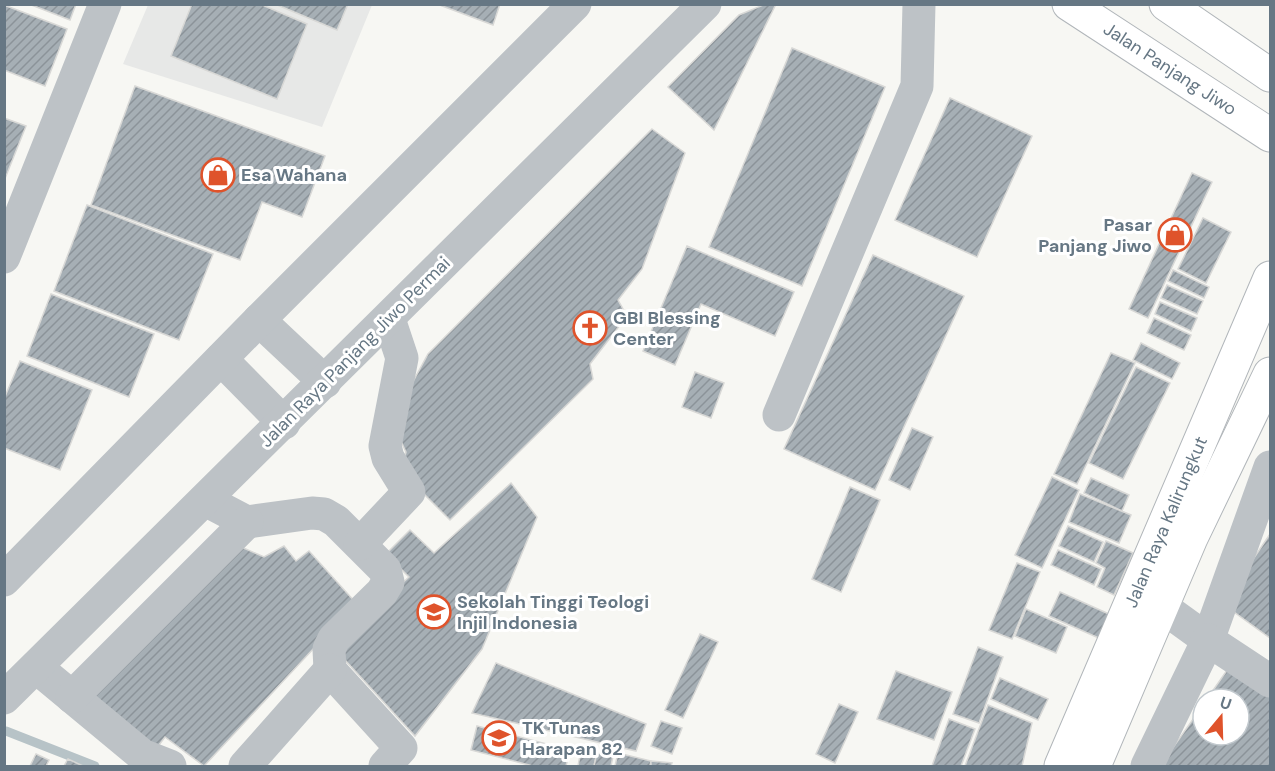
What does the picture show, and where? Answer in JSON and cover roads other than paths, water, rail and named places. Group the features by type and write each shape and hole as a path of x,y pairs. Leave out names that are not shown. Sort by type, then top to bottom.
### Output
{"main road":[{"name":"Jalan Panjang Jiwo","path":"1069,4 1270,135"},
{"path":"1166,4 1270,75"},
{"name":"Jalan Raya Kalirungkut","path":"1061,766 1270,278"},
{"name":"Jalan Raya Kalirungkut","path":"1094,766 1191,538 1270,374"}],"street":[{"path":"4,257 105,4"},
{"path":"4,580 574,4"},
{"name":"Jalan Raya Panjang Jiwo Permai","path":"4,698 705,4"},
{"path":"779,415 917,86 919,4"},
{"path":"360,544 409,492 388,458 385,446 402,358 389,319"},
{"path":"259,320 325,382"},
{"path":"221,359 284,423"},
{"path":"1147,766 1208,640 1270,467"},
{"path":"205,500 247,522 312,513 324,514 336,521 385,570 388,582 382,592 334,639 329,649 330,670 401,747 385,766"},
{"path":"72,698 247,522"},
{"path":"1161,606 1270,681"},
{"path":"36,667 142,755 170,766"},
{"path":"245,766 330,670"}],"waterway":[{"path":"6,731 95,766"}],"place":[{"name":"Esa Wahana","path":"218,175"},
{"name":"Pasar Panjang Jiwo","path":"1175,235"},
{"name":"GBI Blessing Center","path":"590,328"},
{"name":"Sekolah Tinggi Teologi Injil Indonesia","path":"434,612"},
{"name":"TK Tunas Harapan 82","path":"499,738"}]}
